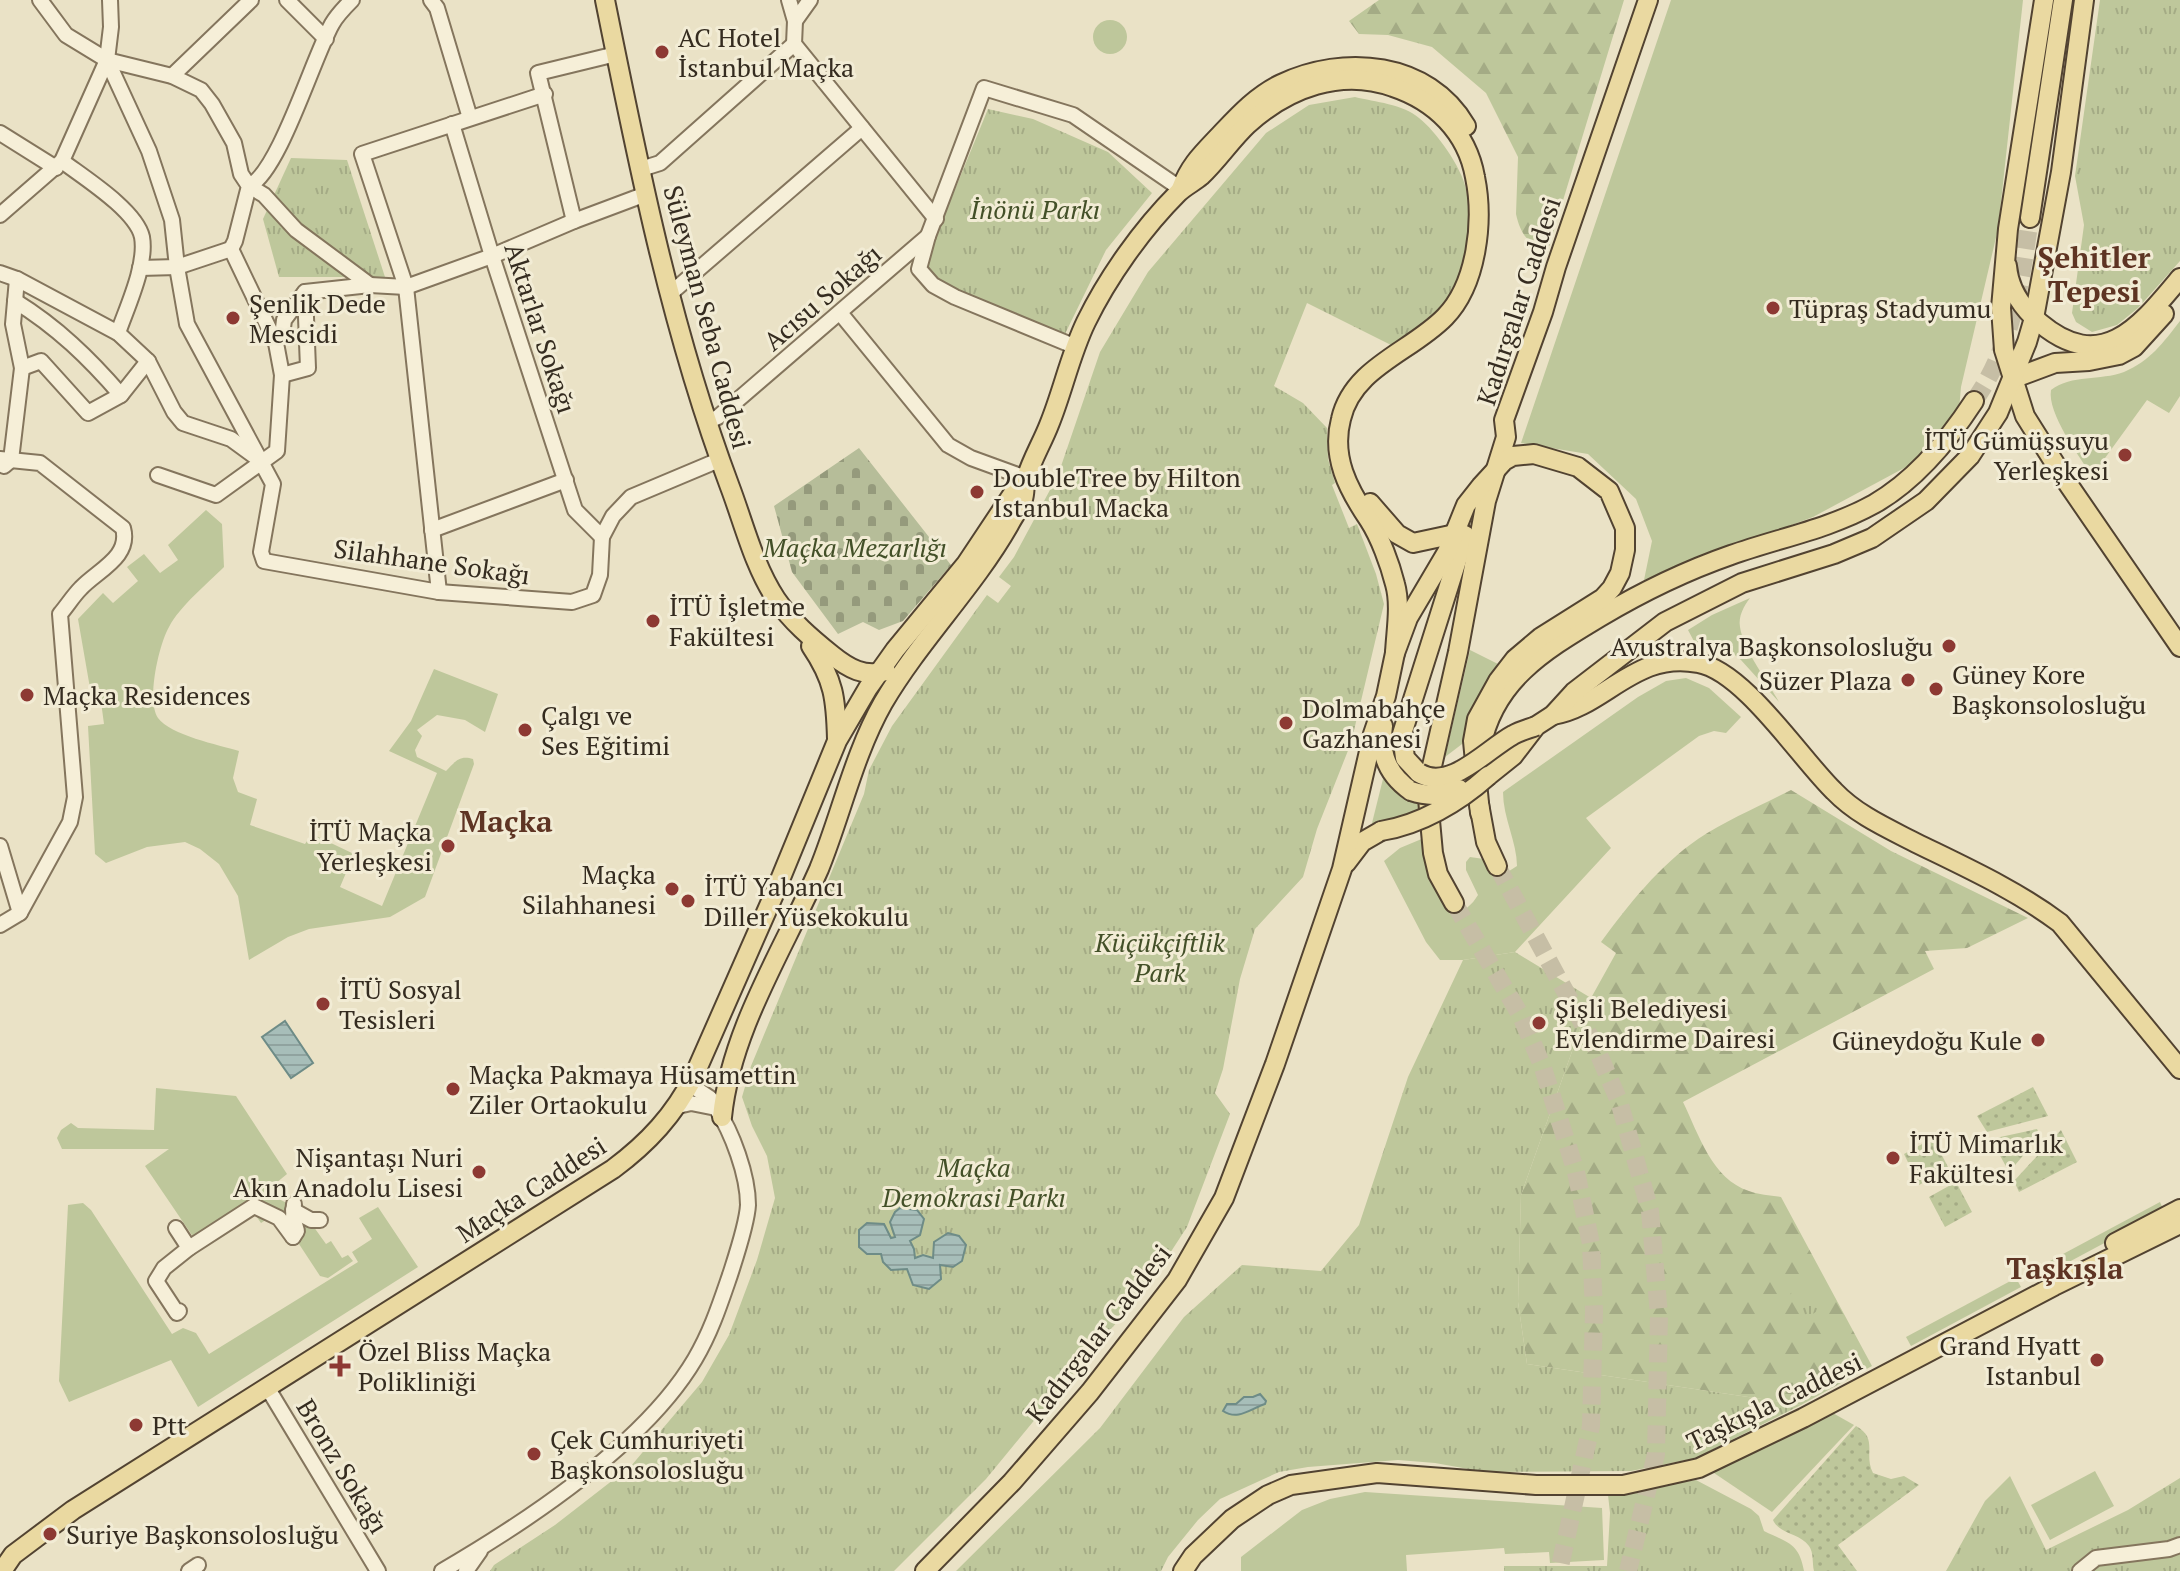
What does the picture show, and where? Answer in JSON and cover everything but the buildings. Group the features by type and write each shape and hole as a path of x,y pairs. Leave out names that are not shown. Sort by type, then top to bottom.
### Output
{"main road":[{"name":"Süleyman Seba Caddesi","path":"605,0 646,194 707,422 760,567 776,599 803,631 827,669 836,701 837,741"},
{"name":"Kadırgalar Caddesi","path":"1454,903 1438,874 1433,853 1427,788 1458,652 1486,501 1506,437 1504,420 1648,0"},
{"path":"2044,0 2008,229 2001,308 2004,350 2031,427 2180,647"},
{"path":"2030,218 2063,0"},
{"path":"1553,715 1595,674 1665,622 1742,583 1872,538 1913,511 1970,456 1998,413 2034,318 2061,172 2084,0"},
{"path":"719,1112 744,1032 818,869 883,704 1004,533 1023,500 1026,478 1096,302 1181,189 1189,168 1246,107 1279,85 1313,72 1353,66 1392,71 1413,78 1446,99 1464,121 1480,155 1489,195 1485,250 1472,293 1449,328 1378,379 1361,395 1350,426 1350,460 1359,484 1385,523 1413,543"},
{"path":"1181,189 1198,178 1247,125 1278,101 1302,89 1338,79 1361,78 1404,90 1435,108 1455,128 1468,151 1475,175 1478,207 1472,261 1465,285 1443,319 1362,380 1348,398 1338,432 1345,479 1371,524 1395,584"},
{"path":"2006,255 2008,272 2018,299 2034,318 2053,334 2072,344 2087,347 2099,346 2130,332 2180,278"},
{"path":"2012,379 2055,363 2119,355 2134,347 2180,294"},
{"path":"1480,813 1478,766 1483,739 1496,707 1516,678 1536,657 1619,606 1682,574 1833,524 1876,503 1895,491 1932,456 1974,401"},
{"path":"1488,776 1445,795 1430,796 1411,791 1392,773 1381,749 1386,696 1395,653 1408,618 1447,552 1466,505 1497,469 1513,456 1534,454 1585,471 1609,491 1625,528 1625,550 1620,573 1612,588 1603,598 1541,637 1515,659 1498,681 1477,719 1473,741 1480,813 1486,842 1497,866"},
{"name":"Maçka Caddesi","path":"6,1568 13,1555 73,1510 613,1169 646,1142 678,1106 689,1084 775,892 837,741 878,674 966,564 1017,486 1026,478"},
{"path":"1475,493 1470,521 1402,734 1405,758 1419,773 1425,777 1440,778 1471,763 1515,734 1553,715 1578,708 1639,671 1681,661 1711,666 1729,677 1751,698 1835,793 1867,818 2003,887 2041,908 2060,923 2180,1069"},
{"path":"1395,653 1395,584 1402,555 1413,543 1455,534"},
{"name":"Süleyman Seba Caddesi","path":"803,631 849,668 878,674"},
{"path":"878,674 900,666 927,642"},
{"name":"Kadırgalar Caddesi","path":"925,1571 1012,1482 1144,1324 1188,1262 1231,1181 1342,869 1373,734 1386,696"},
{"path":"1342,869 1362,842 1381,831 1417,821 1469,791 1513,756 1536,726"},
{"name":"Taşkışla Caddesi","path":"2054,1286 2093,1255 2180,1209"},
{"name":"Taşkışla Caddesi","path":"1183,1571 1212,1536 1251,1504 1281,1488 1354,1474 1377,1473 1536,1485 1623,1485 1699,1468 1803,1418 2054,1286 2180,1224"},
{"name":"Taşkışla Caddesi","path":"1197,1571 1220,1545 1247,1522 1306,1485"}],"street":[{"path":"40,0 66,35 107,60 172,76 201,90 234,143 241,174 249,186 264,195 296,230 370,285"},
{"path":"0,215 59,164 107,60 110,0"},
{"path":"172,76 251,0"},
{"path":"287,0 326,39"},
{"path":"249,186 258,182 287,133 298,98 333,22 352,0"},
{"path":"431,0 437,8 470,118"},
{"path":"789,0 795,21 794,44 936,219"},
{"path":"795,21 810,0"},
{"path":"641,169 660,163 794,44"},
{"path":"574,221 538,73 616,54"},
{"path":"107,60 149,151 172,220 187,324 261,461"},
{"name":"Acısu Sokağı","path":"1076,347 933,285 919,269 928,236 984,88 1073,115 1181,189"},
{"path":"439,592 406,287 362,154 545,94"},
{"name":"Aktarlar Sokağı","path":"452,124 575,510 602,537"},
{"path":"671,293 862,128"},
{"path":"0,133 59,164 118,205 134,222 142,237 140,268 118,333"},
{"path":"140,268 177,267 231,249 249,186"},
{"path":"276,343 282,336 284,320 305,292 370,285 406,287 646,194"},
{"name":"Acısu Sokağı","path":"707,422 718,417 841,314 928,236"},
{"path":"158,475 216,495 277,451 282,375 276,343 231,249"},
{"path":"0,273 118,333 148,361 174,412 183,423 231,439 261,461"},
{"path":"0,925 20,913 70,822 75,797 60,614 81,588 119,556 126,539 123,528 40,463 4,463 22,368 13,324 17,279"},
{"path":"282,375 308,368 305,292"},
{"path":"15,301 69,340 121,395"},
{"path":"841,314 948,445 971,458 1026,478"},
{"path":"22,368 41,361 88,413 121,395 148,361"},
{"path":"602,537 613,516 631,497 719,460"},
{"name":"Silahhane Sokağı","path":"261,461 273,484 261,552 264,561 439,592 572,602 593,595 600,575 602,537"},
{"path":"432,530 566,480"},
{"path":"0,846 20,913"},
{"path":"442,1571 483,1547 593,1467 639,1429 693,1362 711,1329 735,1261 748,1205 732,1138 710,1098 689,1084"},
{"path":"678,1106 691,1103 719,1112"},
{"path":"175,1310 155,1282 174,1254 189,1248 254,1206 279,1218 293,1237 306,1213"},
{"path":"176,1228 189,1248"},
{"name":"Bronz Sokağı","path":"267,1387 378,1571"},
{"path":"2080,1571 2096,1558 2180,1545"},
{"path":"466,1571 483,1547"}],"green space":[{"path":"1379,0 1624,0 1547,253 1530,242 1520,228 1516,214 1518,157 1486,93 1432,47 1388,35 1359,34 1349,21"},
{"name":"Tüpraş Stadyumu","path":"1671,0 2023,0 1998,229 1961,387 1959,410 1919,460 1813,517 1644,580 1652,541 1636,499 1588,454 1521,443"},
{"path":"2100,0 2180,0 2180,261 2138,308 2117,325 2092,332 2076,322 2072,313 2084,225 2075,176"},
{"path":"1110,20 1122,25 1127,37 1122,49 1110,54 1098,49 1093,37 1098,25"},
{"name":"Maçka Demokrasi Parkı","path":"1355,97 1412,113 1440,141 1464,180 1468,206 1467,242 1458,278 1441,309 1426,326 1393,346 1307,303 1274,386 1303,403 1327,428 1328,459 1335,483 1332,485 1349,528 1357,524 1384,604 1351,743 1317,829 1303,877 1255,929 1240,979 1223,1069 1215,1093 1230,1114 1187,1227 1146,1290 1092,1350 986,1479 894,1571 490,1571 494,1565 555,1525 631,1466 702,1382 729,1335 757,1260 775,1198 767,1156 742,1097 751,1066 864,794 869,770 892,726 987,595 998,603 1011,586 999,577 1014,557 1058,475 1100,352 1148,272 1266,133 1309,105"},
{"name":"İnönü Parkı","path":"988,109 1033,119 1108,152 1152,193 1106,250 1065,334 930,278 927,260"},
{"path":"291,158 347,160 385,277 279,277 263,219"},
{"path":"2180,321 2180,396 2169,413 2147,400 2092,476 2059,422 2051,390 2068,382 2115,375 2133,368 2155,351"},
{"name":"Maçka Mezarlığı","path":"859,448 951,565 903,621 879,630 863,622 838,634 792,572 774,506"},
{"path":"206,510 222,524 224,567 187,603 169,627 155,672 155,710 158,718 173,729 239,751 233,778 238,792 257,799 250,825 305,844 312,834 354,854 340,887 382,906 437,773 389,751 411,721 434,669 498,694 485,732 465,720 437,715 417,730 422,736 415,750 417,757 446,771 461,759 473,759 474,764 425,897 390,917 309,929 288,937 249,960 238,896 219,864 200,849 185,842 147,847 106,863 95,854 88,726 104,724 99,687 90,688 78,619 103,593 113,603 138,581 127,567 144,554 160,573 178,560 168,545"},
{"path":"1750,598 1740,619 1742,636 1779,702 1725,647 1696,645 1688,630"},
{"path":"1470,650 1500,665 1466,741 1445,757"},
{"path":"1686,678 1709,688 1741,717 1726,733 1714,731 1699,736 1586,818 1611,848 1515,952 1463,960 1440,960 1426,942 1384,861 1400,848 1424,838 1449,909 1453,913 1464,910 1478,895 1466,870 1470,857 1484,859 1497,874 1506,873 1517,866 1503,792 1638,697 1666,681"},
{"path":"1384,775 1403,797 1429,810 1381,824 1372,823"},
{"path":"1791,790 1891,851 2028,918 1967,948 1925,951 1934,969 1683,1102 1708,1154 1725,1177 1749,1191 1781,1197 1872,1366 1801,1405 1527,1364 1518,1302 1521,1195 1591,998 1616,953 1601,942 1645,886 1670,861 1720,826"},
{"path":"1515,952 1591,998 1521,1195 1518,1302 1527,1364 1801,1405 1696,1458 1631,1471 1485,1472 1398,1460 1279,1472 1220,1499 1198,1520 1168,1557 1161,1571 956,1571 1100,1428 1184,1317 1242,1265 1321,1271 1359,1225 1408,1077 1463,960"},
{"path":"2033,1087 2048,1116 1987,1132 1977,1116"},
{"path":"156,1088 236,1096 287,1174 270,1188 275,1197 318,1219 311,1223 326,1244 331,1241 342,1258 348,1255 353,1261 328,1278 320,1276 278,1212 261,1223 254,1213 200,1247 145,1166 169,1149 62,1149 57,1138 61,1130 71,1123 78,1128 154,1130"},
{"path":"2037,1129 2040,1136 2009,1172 1991,1139"},
{"path":"2061,1130 2077,1162 2019,1192 2014,1181"},
{"path":"1933,1138 1949,1169 1919,1185 1904,1154"},
{"path":"1956,1182 1972,1212 1945,1227 1929,1197"},
{"path":"2160,1202 2164,1211 2054,1270 2050,1261"},
{"path":"83,1203 91,1210 172,1334 183,1328 196,1333 209,1354 358,1262 352,1252 372,1239 359,1218 378,1207 418,1267 198,1407 171,1360 69,1402 59,1381 68,1205"},
{"path":"1817,1277 1829,1303 1804,1320 1790,1294"},
{"path":"2016,1278 2021,1287 1911,1346 1906,1337"},
{"path":"1831,1412 1854,1425 1772,1512 1711,1471"},
{"path":"1856,1426 1867,1436 1873,1473 1891,1479 1904,1476 1919,1485 1838,1545 1857,1571 1814,1571 1809,1546 1773,1520"},
{"path":"2095,1471 2114,1506 2050,1540 2031,1505"},
{"path":"2010,1476 2046,1550 2128,1510 2180,1478 2180,1571 1946,1571 1985,1501"},
{"path":"1696,1480 1751,1509 1759,1516 1764,1531 1795,1549 1804,1571 1504,1571 1504,1566 1607,1566 1608,1495"},
{"path":"1365,1492 1602,1508 1604,1560 1550,1563 1549,1552 1505,1554 1504,1548 1406,1555 1407,1571 1241,1571 1241,1557 1302,1510 1330,1499"}],"water":[{"path":"285,1021 313,1063 291,1078 262,1037"},
{"path":"900,1208 917,1210 924,1219 920,1235 910,1241 915,1258 923,1255 933,1258 934,1242 948,1233 959,1236 966,1245 962,1261 953,1267 940,1265 941,1279 929,1289 913,1285 907,1269 891,1270 883,1262 881,1254 867,1254 859,1247 859,1230 867,1223 884,1224 891,1238 895,1237 890,1222"},
{"path":"1260,1394 1265,1404 1234,1415 1223,1411 1227,1404 1236,1404 1244,1397"}],"tunnel":[{"path":"1974,401 1998,359 2006,336 2018,290 2030,218"},
{"path":"1497,866 1596,1048 1619,1101 1650,1211 1659,1315 1656,1454 1628,1571"},
{"path":"1454,903 1521,1016 1542,1065 1576,1172 1591,1244 1594,1311 1591,1426 1559,1571"}],"place":[{"name":"AC Hotel İstanbul Maçka","path":"662,52"},
{"name":"Tüpraş Stadyumu","path":"1773,308"},
{"name":"Şenlik Dede Mescidi","path":"233,318"},
{"name":"İTÜ Gümüşsuyu Yerleşkesi","path":"2125,455"},
{"name":"DoubleTree by Hilton Istanbul Macka","path":"977,492"},
{"name":"İTÜ İşletme Fakültesi","path":"653,621"},
{"name":"Avustralya Başkonsolosluğu","path":"1949,646"},
{"name":"Süzer Plaza","path":"1908,680"},
{"name":"Güney Kore Başkonsolosluğu","path":"1936,689"},
{"name":"Maçka Residences","path":"27,695"},
{"name":"Dolmabahçe Gazhanesi","path":"1286,723"},
{"name":"Çalgı ve Ses Eğitimi","path":"525,730"},
{"name":"İTÜ Maçka Yerleşkesi","path":"448,846"},
{"name":"Maçka Silahhanesi","path":"672,889"},
{"name":"İTÜ Yabancı Diller Yüsekokulu","path":"688,901"},
{"name":"İTÜ Sosyal Tesisleri","path":"323,1004"},
{"name":"Şişli Belediyesi Evlendirme Dairesi","path":"1539,1023"},
{"name":"Güneydoğu Kule","path":"2038,1040"},
{"name":"Maçka Pakmaya Hüsamettin Ziler Ortaokulu","path":"453,1089"},
{"name":"İTÜ Mimarlık Fakültesi","path":"1893,1158"},
{"name":"Nişantaşı Nuri Akın Anadolu Lisesi","path":"479,1172"},
{"name":"Grand Hyatt Istanbul","path":"2097,1360"},
{"name":"Özel Bliss Maçka Polikliniği","path":"340,1366"},
{"name":"Ptt","path":"136,1425"},
{"name":"Çek Cumhuriyeti Başkonsolosluğu","path":"534,1454"},
{"name":"Suriye Başkonsolosluğu","path":"50,1534"}],"district":[{"name":"Şehitler Tepesi","path":"2094,274"},
{"name":"Maçka","path":"506,821"},
{"name":"Taşkışla","path":"2065,1268"}],"park label":[{"name":"Küçükçiftlik Park","path":"1160,957"}]}
